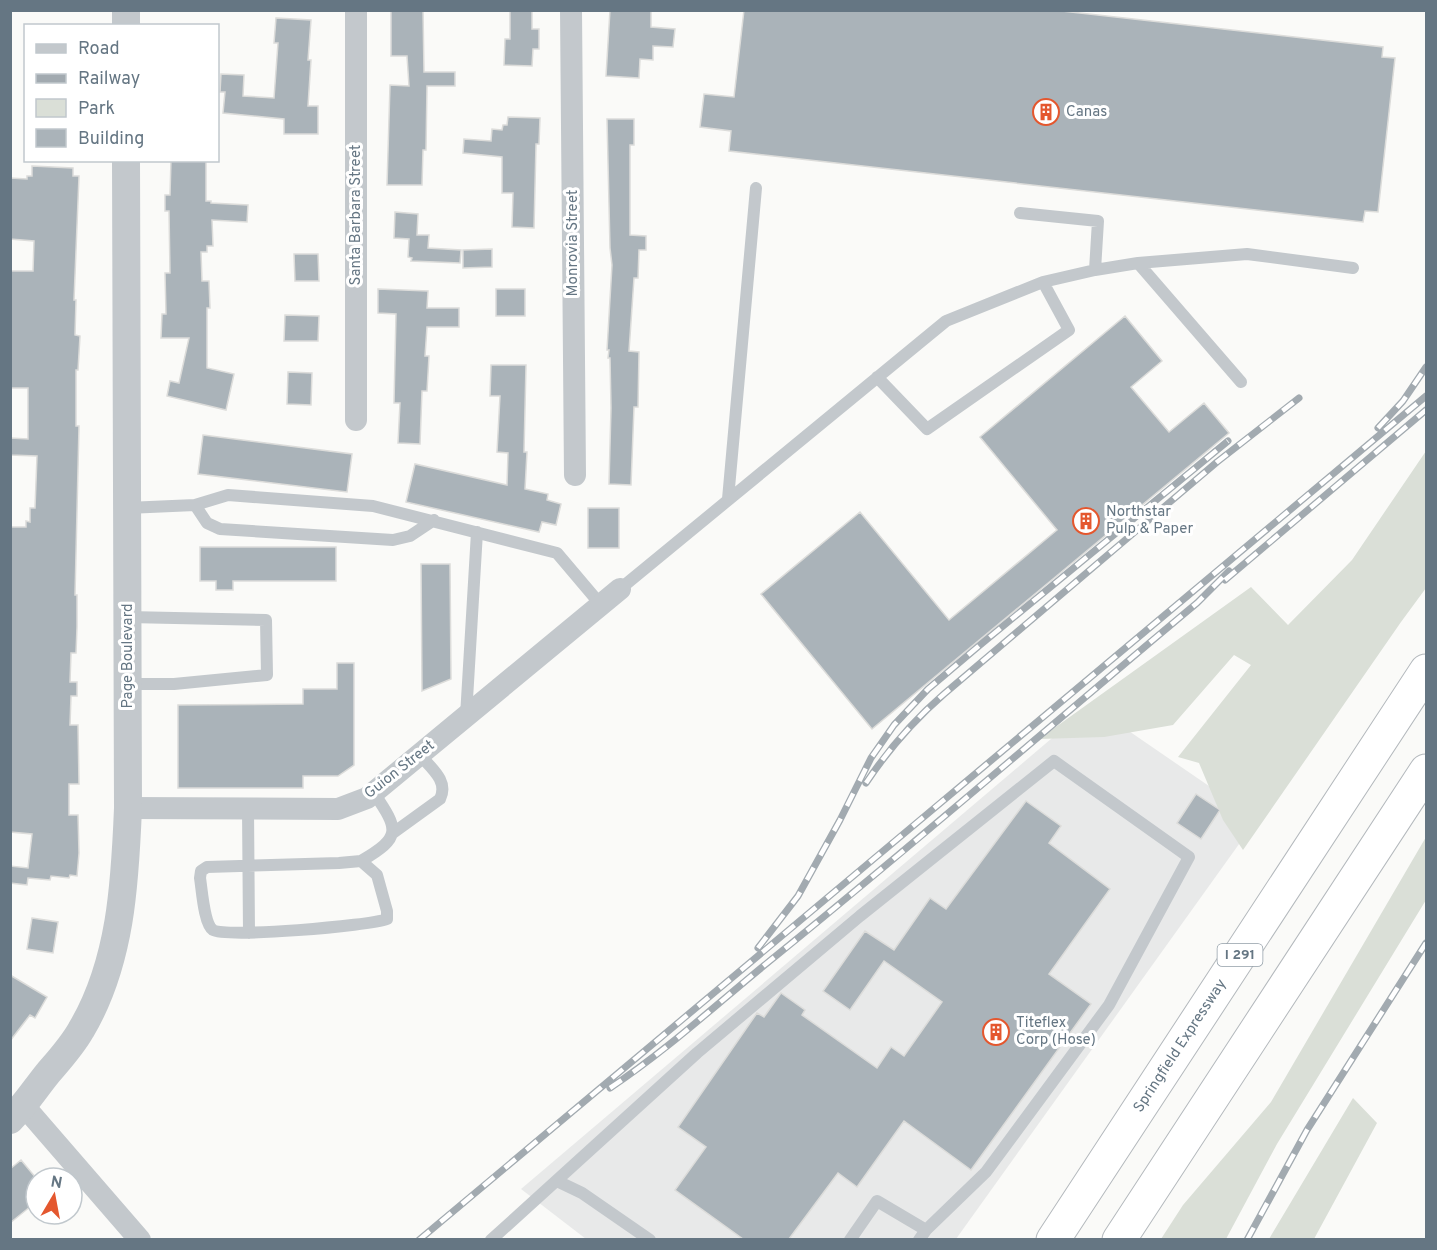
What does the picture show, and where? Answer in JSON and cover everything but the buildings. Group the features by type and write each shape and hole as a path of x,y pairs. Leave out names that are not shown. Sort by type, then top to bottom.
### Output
{"highway":[{"name":"Springfield Expressway","path":"1053,1239 1426,671"},
{"path":"1119,1239 1426,771"}],"street":[{"name":"Santa Barbara Street","path":"356,10 356,420"},
{"name":"Monrovia Street","path":"571,10 574,475"},
{"name":"Page Boulevard","path":"17,1113 67,1051 82,1028 110,961 120,916 126,864 128,808 126,162"},
{"name":"Guion Street","path":"128,808 338,808 367,798 620,589"},
{"path":"17,1113 140,1239"}],"lane":[{"path":"728,500 756,188"},
{"path":"1020,213 1098,221 1095,270"},
{"path":"620,589 946,321 1043,282 1138,263 1247,254 1353,267"},
{"path":"1138,263 1241,382"},
{"path":"877,377 927,429 1069,330 1043,282"},
{"path":"127,508 195,505 228,495 373,506 557,553 601,605"},
{"path":"195,505 207,523 220,528 393,540 410,536 434,520"},
{"path":"466,717 477,532"},
{"path":"128,617 266,620 267,675 174,684 128,684"},
{"path":"393,833 440,799 444,791 443,784 420,755"},
{"path":"490,1239 697,1053 860,916 1054,761 1189,857 1109,1005 986,1172 923,1235 877,1201 850,1239"},
{"path":"361,861 377,875 387,919 315,930 249,933 225,933 212,930 207,923 200,878 201,871 207,867 361,861 380,850 391,840 393,824 374,793"},
{"path":"248,809 249,933"},
{"path":"557,1181 582,1193 650,1239"}],"shaded area":[{"path":"1091,705 1257,819 956,1239 586,1239 521,1189"}],"green space":[{"path":"1426,451 1426,588 1243,850 1223,820 1199,763 1178,757 1251,665 1234,655 1173,725 1104,737 1039,739 1251,587 1288,625 1352,560"},
{"path":"1426,837 1426,900 1277,1144 1226,1239 1161,1239 1183,1205 1271,1102"},
{"path":"1353,1098 1377,1123 1314,1239 1269,1239"}],"railway":[{"path":"1378,428 1403,401 1426,367"},
{"path":"419,1240 1426,396"},
{"path":"866,783 902,736 944,694 1217,462 1299,398"},
{"path":"1225,580 1426,410"},
{"path":"758,948 798,896 871,758 894,725 928,689 1228,441"},
{"path":"610,1088 674,1041 883,868 1197,603 1229,571"},
{"path":"1247,1240 1307,1130 1426,943"}],"place":[{"name":"Canas","path":"1046,112"},
{"name":"Northstar Pulp & Paper","path":"1086,521"},
{"name":"Titeflex Corp (Hose)","path":"996,1032"}]}
